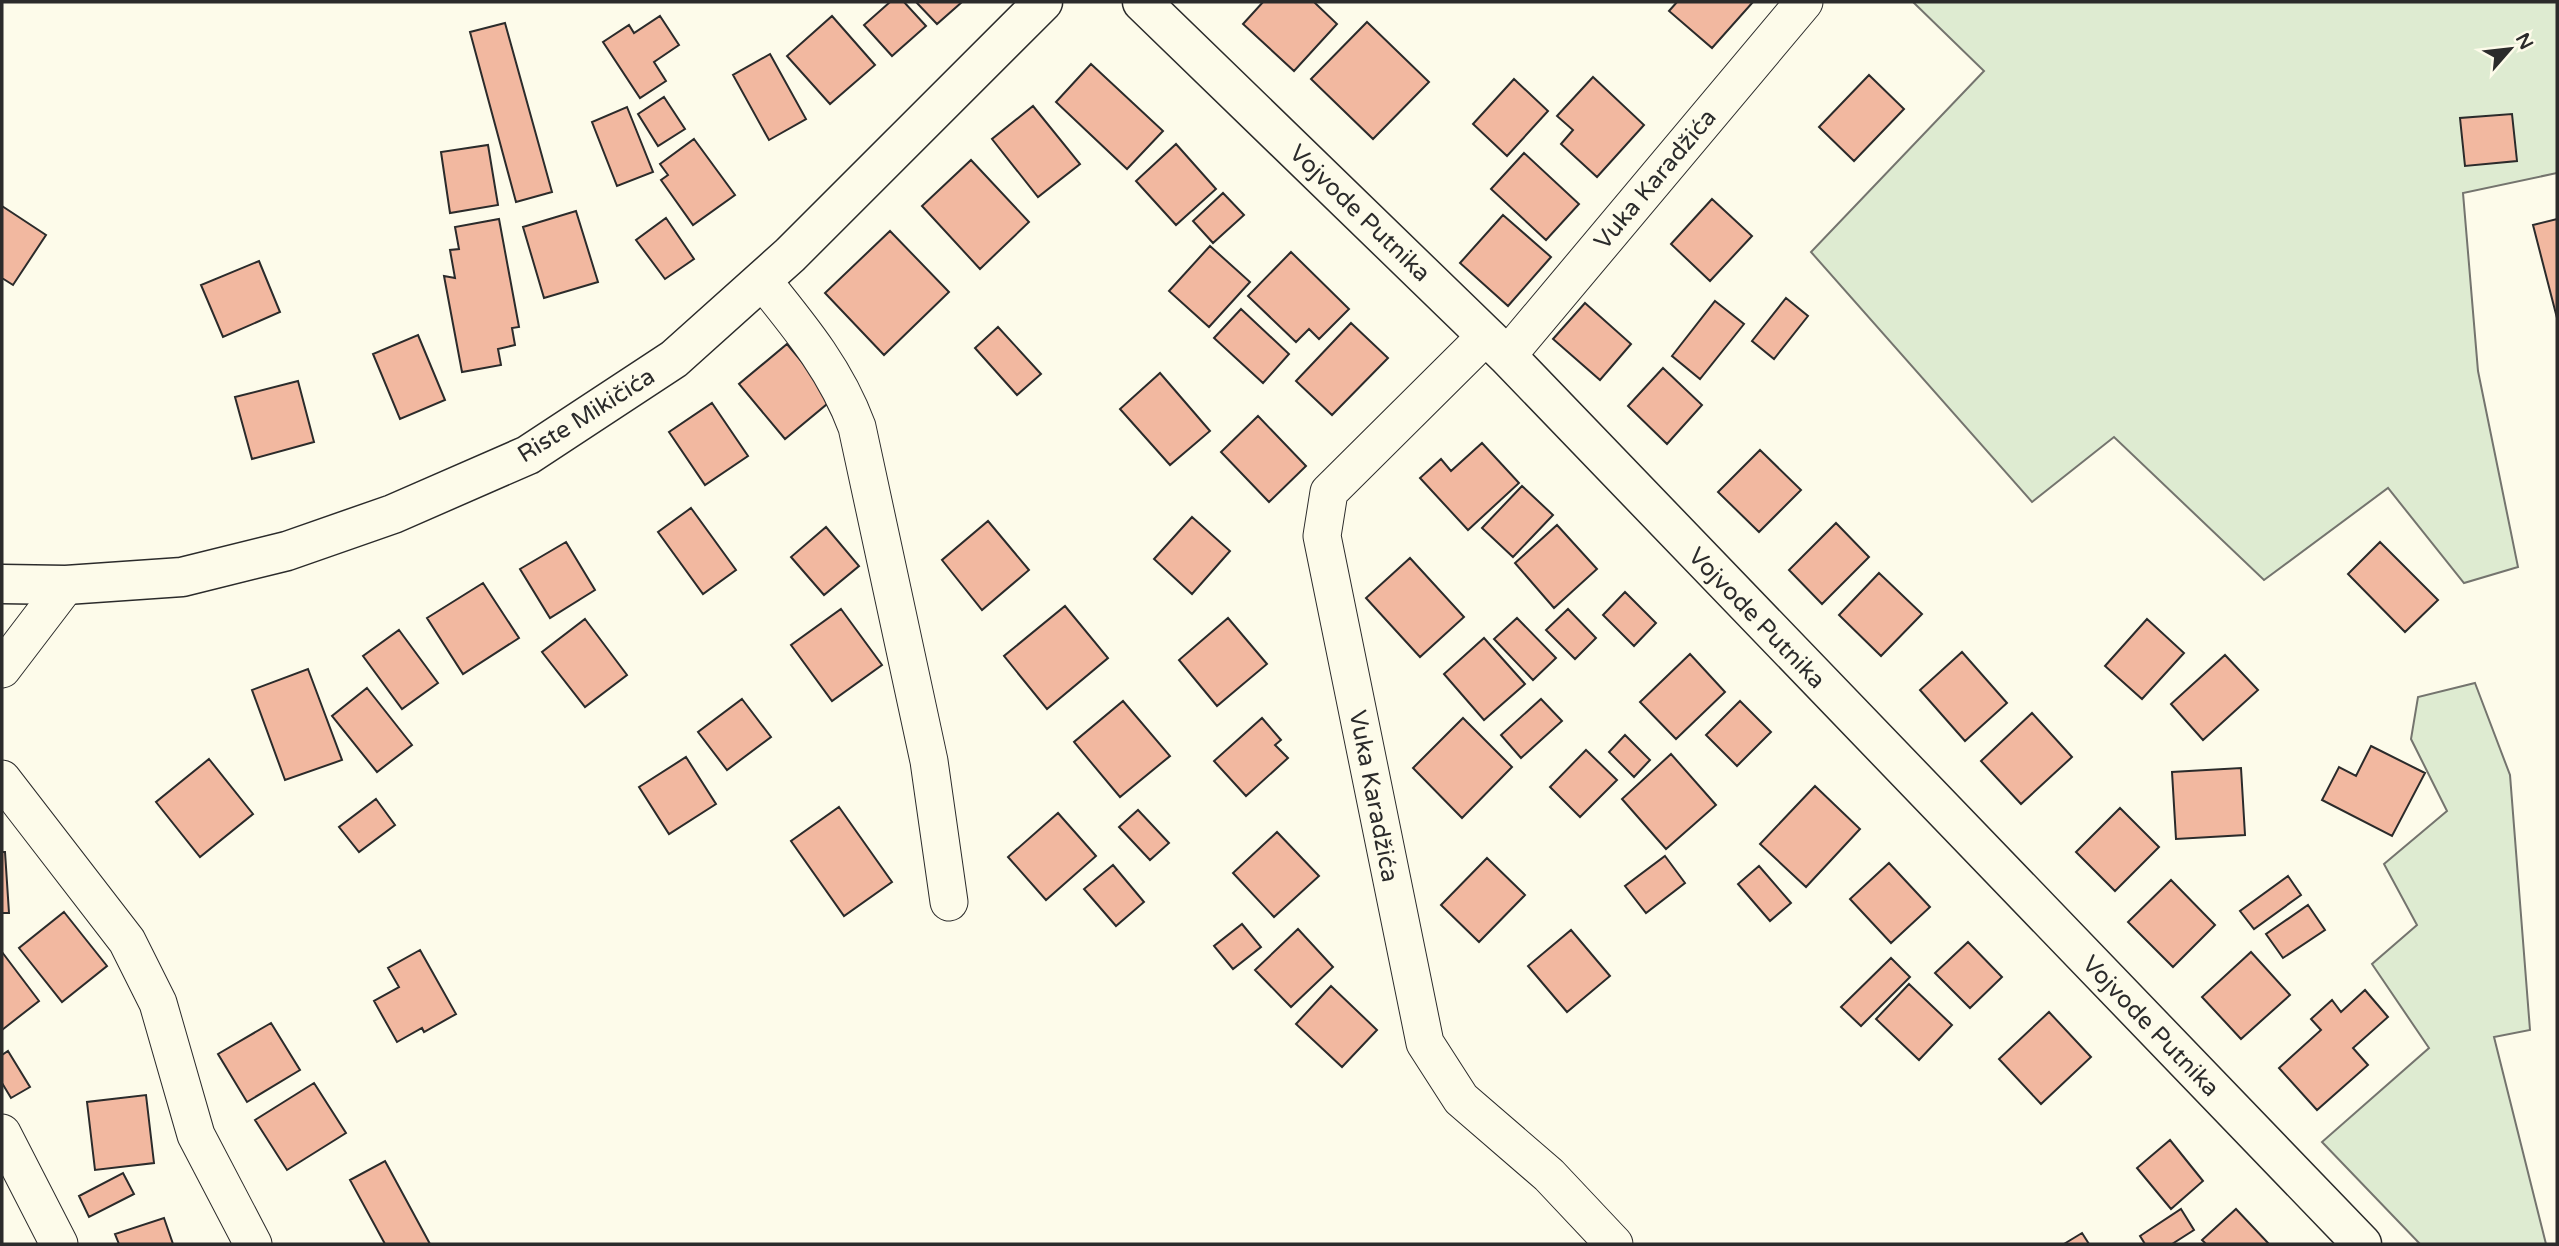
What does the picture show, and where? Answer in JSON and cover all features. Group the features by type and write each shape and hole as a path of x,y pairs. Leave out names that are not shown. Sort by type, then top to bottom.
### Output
{"street":[{"name":"Riste Mikičića","path":"2,584 66,585 182,577 287,551 393,513 528,455 674,359 762,280 1043,2"},
{"name":"Vojvode Putnika","path":"1143,2 1497,346 2362,1244"},
{"name":"Vuka Karadžića","path":"1614,1244 1549,1175 1461,1098 1424,1043 1322,536 1329,492 1497,346 1804,2"},
{"path":"762,280 814,344 845,394 857,427 929,761 949,902"},
{"path":"2,669 66,585"},
{"path":"2,779 127,941 158,1003 196,1135 253,1244"},
{"path":"2,1133 59,1244"}],"green space":[{"path":"1913,2 2557,2 2557,173 2463,193 2478,371 2518,567 2464,583 2388,488 2264,580 2114,437 2032,502 1811,252 1984,71"},
{"path":"2475,683 2510,775 2530,1030 2494,1037 2546,1244 2420,1244 2322,1142 2429,1048 2372,964 2417,925 2384,864 2447,811 2411,739 2418,697"}],"building":[{"path":"890,2 904,2 926,26 892,56 864,25"},
{"path":"916,2 962,2 937,24"},
{"path":"1263,2 1314,2 1337,24 1294,71 1243,24"},
{"path":"1677,2 1753,2 1712,48 1669,11"},
{"path":"660,16 679,45 654,62 666,81 640,98 603,42 629,25 634,33"},
{"path":"832,16 875,65 830,104 787,56"},
{"path":"1367,22 1429,82 1373,139 1311,79"},
{"path":"505,23 552,192 516,202 470,32"},
{"path":"770,54 806,119 769,140 733,75"},
{"path":"1091,64 1163,131 1127,169 1056,102"},
{"path":"1869,75 1904,109 1854,161 1819,127"},
{"path":"1593,77 1644,125 1597,177 1561,144 1573,130 1557,116"},
{"path":"1514,79 1548,111 1507,156 1473,124"},
{"path":"664,97 685,129 658,146 638,114"},
{"path":"1033,106 1080,164 1038,197 992,139"},
{"path":"627,107 653,172 617,186 592,122"},
{"path":"2512,114 2517,161 2465,166 2460,118"},
{"path":"694,139 735,195 693,225 661,180 668,175 660,164"},
{"path":"1176,144 1216,189 1176,225 1136,181"},
{"path":"488,145 498,205 450,213 441,152"},
{"path":"1524,153 1579,204 1546,240 1491,189"},
{"path":"971,160 1029,222 980,269 922,206"},
{"path":"1223,193 1244,215 1213,243 1193,221"},
{"path":"1712,199 1752,236 1710,281 1671,244"},
{"path":"2,206 46,235 13,285 2,278"},
{"path":"576,211 598,282 544,298 523,227"},
{"path":"1503,215 1551,257 1508,306 1460,263"},
{"path":"666,218 694,259 665,279 636,240"},
{"path":"499,219 519,327 512,328 515,345 498,349 501,365 462,372 444,276 455,278 450,250 459,249 455,227"},
{"path":"2557,219 2557,318 2533,225"},
{"path":"890,231 949,292 884,355 825,293"},
{"path":"1210,246 1250,282 1209,327 1169,291"},
{"path":"1291,252 1349,309 1319,339 1309,329 1296,342 1248,296"},
{"path":"259,261 280,312 223,337 201,285"},
{"path":"1786,298 1808,316 1774,359 1752,341"},
{"path":"1715,301 1744,324 1700,379 1672,356"},
{"path":"1585,303 1631,344 1600,380 1553,339"},
{"path":"1241,309 1289,354 1263,383 1214,338"},
{"path":"1351,323 1388,358 1332,415 1296,381"},
{"path":"998,327 1041,374 1017,395 975,348"},
{"path":"418,335 445,400 400,419 373,354"},
{"path":"787,344 833,399 785,439 739,384"},
{"path":"1663,368 1702,405 1667,444 1628,406"},
{"path":"1160,373 1210,431 1170,465 1120,409"},
{"path":"298,381 314,442 252,459 235,397"},
{"path":"712,403 748,456 705,485 669,432"},
{"path":"1258,416 1306,466 1269,502 1221,452"},
{"path":"1482,443 1519,483 1468,530 1420,478 1441,459 1451,471"},
{"path":"1760,450 1801,490 1759,532 1718,492"},
{"path":"1522,486 1553,515 1513,557 1482,528"},
{"path":"691,508 736,570 703,594 658,532"},
{"path":"1192,517 1230,551 1192,594 1154,559"},
{"path":"988,521 1029,570 982,610 942,560"},
{"path":"1836,523 1869,557 1822,604 1789,570"},
{"path":"1557,525 1597,569 1554,608 1515,563"},
{"path":"826,527 859,566 824,595 791,557"},
{"path":"566,542 595,590 550,618 520,569"},
{"path":"2380,542 2438,600 2405,632 2348,574"},
{"path":"1410,558 1464,617 1420,657 1366,598"},
{"path":"1879,573 1922,614 1881,656 1839,615"},
{"path":"483,583 519,638 463,674 427,618"},
{"path":"1625,592 1656,623 1634,646 1603,615"},
{"path":"1065,606 1108,658 1047,709 1004,656"},
{"path":"841,609 882,665 832,701 791,645"},
{"path":"1568,609 1596,638 1575,659 1546,630"},
{"path":"1228,618 1267,664 1217,706 1179,660"},
{"path":"1517,618 1556,658 1533,680 1494,639"},
{"path":"585,619 627,675 585,707 542,652"},
{"path":"2147,619 2184,653 2142,699 2105,666"},
{"path":"399,630 438,683 402,709 363,656"},
{"path":"1484,638 1525,684 1484,720 1444,674"},
{"path":"1962,652 2007,703 1965,741 1920,690"},
{"path":"1690,654 1725,692 1676,739 1640,702"},
{"path":"2225,655 2258,690 2203,740 2171,704"},
{"path":"308,669 342,760 285,780 252,690"},
{"path":"367,688 412,745 377,772 332,716"},
{"path":"742,699 771,737 727,770 698,732"},
{"path":"1541,699 1562,721 1521,758 1501,735"},
{"path":"1123,701 1170,756 1120,797 1074,742"},
{"path":"1740,701 1771,732 1737,766 1706,735"},
{"path":"2032,713 2072,757 2021,804 1981,761"},
{"path":"1262,718 1281,740 1275,745 1288,758 1246,796 1214,761"},
{"path":"1463,718 1512,767 1462,818 1413,768"},
{"path":"1625,735 1650,760 1634,777 1609,752"},
{"path":"2371,746 2425,773 2392,836 2322,800 2339,767 2356,776"},
{"path":"1586,750 1617,780 1580,817 1550,787"},
{"path":"1671,754 1716,805 1666,849 1622,799"},
{"path":"686,757 716,804 669,834 639,787"},
{"path":"209,759 253,814 200,857 156,802"},
{"path":"2241,768 2245,835 2176,839 2172,772"},
{"path":"1815,786 1860,829 1806,887 1760,844"},
{"path":"376,799 395,825 359,852 339,827"},
{"path":"839,807 892,882 844,916 791,841"},
{"path":"2120,808 2159,847 2115,891 2076,852"},
{"path":"1138,810 1169,843 1150,860 1119,827"},
{"path":"1058,813 1096,856 1046,900 1008,857"},
{"path":"1277,832 1319,876 1274,917 1233,873"},
{"path":"2,852 5,852 9,913 2,913"},
{"path":"1665,856 1685,883 1646,913 1625,886"},
{"path":"1487,858 1525,895 1479,942 1441,905"},
{"path":"1889,863 1930,907 1891,943 1850,899"},
{"path":"1113,865 1144,902 1116,926 1084,889"},
{"path":"1759,866 1791,903 1770,921 1738,884"},
{"path":"2288,876 2301,895 2254,929 2240,911"},
{"path":"2171,880 2215,925 2173,967 2128,922"},
{"path":"2308,905 2325,930 2283,958 2266,934"},
{"path":"64,912 107,966 62,1002 19,948"},
{"path":"1242,924 1261,947 1233,969 1214,946"},
{"path":"1298,929 1333,967 1291,1007 1255,970"},
{"path":"1571,930 1610,976 1567,1012 1528,966"},
{"path":"1968,942 2002,977 1970,1008 1935,973"},
{"path":"420,950 456,1014 424,1032 422,1028 397,1042 374,1001 399,987 388,968"},
{"path":"2,952 39,1001 2,1030"},
{"path":"2251,952 2290,995 2241,1039 2202,997"},
{"path":"1891,958 1910,977 1861,1026 1841,1007"},
{"path":"1909,984 1952,1025 1919,1060 1876,1019"},
{"path":"1331,986 1377,1030 1342,1067 1296,1024"},
{"path":"2365,990 2388,1017 2353,1048 2368,1065 2317,1110 2279,1068 2321,1030 2311,1019 2332,1000 2341,1012"},
{"path":"2049,1012 2091,1057 2041,1104 1999,1059"},
{"path":"271,1023 300,1070 247,1102 218,1054"},
{"path":"8,1051 30,1087 11,1098 2,1083 2,1055"},
{"path":"314,1083 346,1133 287,1170 255,1120"},
{"path":"146,1095 154,1163 95,1170 87,1102"},
{"path":"2170,1140 2203,1181 2171,1209 2137,1168"},
{"path":"385,1161 430,1244 385,1244 350,1180"},
{"path":"123,1173 134,1194 89,1217 79,1196"},
{"path":"2181,1209 2194,1230 2172,1244 2145,1244 2140,1236"},
{"path":"2236,1209 2269,1244 2206,1244 2202,1240"},
{"path":"164,1218 173,1244 119,1244 115,1234"},
{"path":"2082,1233 2089,1244 2064,1244"}]}
